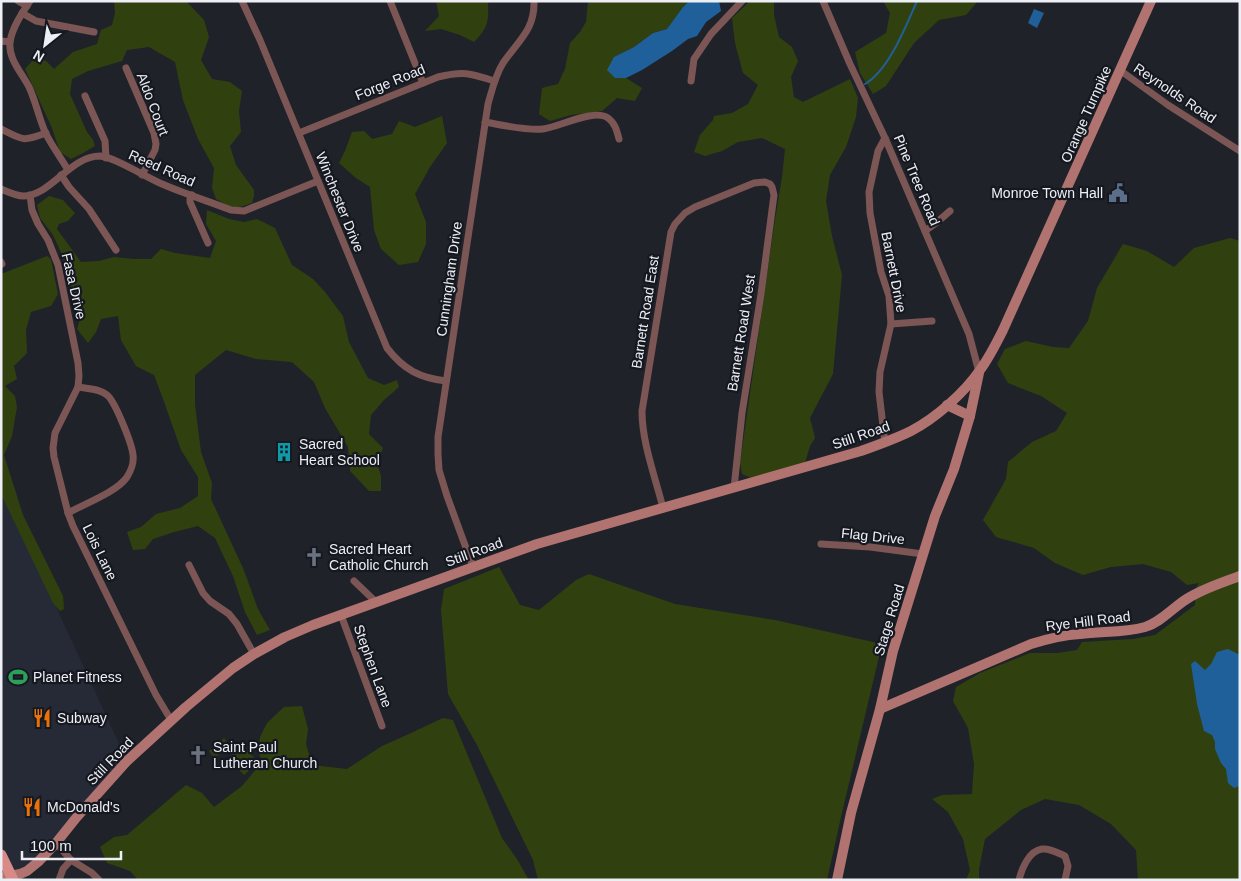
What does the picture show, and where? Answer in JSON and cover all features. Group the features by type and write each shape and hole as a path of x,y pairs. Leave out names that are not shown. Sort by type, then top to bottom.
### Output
{"main road":[{"name":"Orange Turnpike","path":"979,372 1003,330 1151,1"},
{"name":"Still Road","path":"8,878 27,871 38,862 126,761 171,720 233,668 285,637 473,566 537,544 885,443 913,430 931,418 947,405 979,372"},
{"name":"Stage Road","path":"837,880 851,813 880,709 893,651 935,516 954,469 970,416 979,372"},
{"path":"947,405 970,416"},
{"name":"Rye Hill Road","path":"880,709 1037,642 1079,634 1147,627 1189,597 1240,576"},
{"path":"1,856 8,878"}],"street":[{"path":"18,1 28,3 10,42 14,61 30,90 46,133 65,173 69,187 89,209 116,250"},
{"name":"Winchester Drive","path":"242,1 299,133 387,348 408,370 422,376 446,381"},
{"path":"390,1 423,82"},
{"name":"Cunningham Drive","path":"473,566 447,496 440,470 438,437 488,104 494,81 502,64 528,30 533,18 534,1"},
{"path":"691,81 694,59 711,34 742,1"},
{"name":"Pine Tree Road","path":"823,1 850,64 886,138 969,334 979,372"},
{"path":"22,13 36,21 94,32"},
{"path":"1,41 10,42"},
{"name":"Aldo Court","path":"126,68 154,133 156,144 155,150 142,175"},
{"name":"Reynolds Road","path":"1121,71 1168,106 1240,151"},
{"name":"Forge Road","path":"299,133 438,77 462,73 473,74 494,81"},
{"path":"86,96 105,141 106,158"},
{"path":"485,122 543,129 601,115 613,122 619,139"},
{"path":"1,129 21,139 30,139 46,133"},
{"name":"Barnett Drive","path":"885,443 879,385 880,372 891,324 889,296 881,272 870,213 869,192 878,151 886,138"},
{"name":"Reed Road","path":"30,195 42,189 85,159 99,156 118,162 164,185 231,210 244,211 318,182"},
{"name":"Barnett Road East","path":"663,508 642,426 642,410 671,232 675,224 685,213 695,208 754,183 765,182 770,184"},
{"name":"Barnett Road West","path":"734,488 742,413 774,195 770,184"},
{"path":"1,189 18,195 30,195"},
{"name":"Fasa Drive","path":"30,195 32,210 48,240 58,265 78,363 78,387"},
{"path":"192,195 190,202 208,243"},
{"path":"925,231 950,211"},
{"path":"891,324 932,321"},
{"path":"68,512 111,491 124,482 133,464 133,455 126,431 111,398 105,393 78,387"},
{"name":"Lois Lane","path":"78,387 55,433 53,448 68,512 73,526 156,695 171,720"},
{"name":"Flag Drive","path":"821,544 870,547 923,554"},
{"path":"189,565 203,593 210,601 229,614 254,654"},
{"path":"354,581 376,602"},
{"name":"Stephen Lane","path":"341,615 382,726"},
{"path":"56,843 71,860 92,873 98,880"},
{"path":"1019,880 1023,868 1032,854 1041,849 1065,856 1068,866 1065,880"},
{"path":"58,880 71,860"}],"shaded area":[{"path":"1,487 127,761 38,862 1,878"}],"green space":[{"path":"114,1 186,1 204,20 209,37 201,60 212,79 230,82 242,91 239,111 241,132 230,146 236,165 254,190 252,203 234,209 216,199 212,188 214,168 198,139 183,100 175,62 149,47 127,50 122,61 88,71 72,79 70,94 95,146 71,159 60,152 52,128 25,69 34,59 46,61 54,69 73,52 97,44 101,30 112,25 115,13"},
{"path":"436,1 488,1 488,19 485,28 474,42 441,29 425,31 439,16"},
{"path":"588,1 689,1 667,29 653,33 634,47 614,57 615,78 626,78 642,88 635,101 617,98 602,111 571,115 550,121 539,114 542,88 558,84 565,69 570,43 586,22"},
{"path":"750,1 774,1 774,15 779,37 792,47 798,61 791,77 794,97 803,102 850,79 858,98 856,117 846,147 830,175 826,201 832,236 842,275 833,374 810,418 815,438 810,446 805,463 751,478 742,474 740,463 785,149 762,138 738,142 722,151 705,156 694,152 700,135 713,120 714,116 732,113 748,104 758,85 743,73 735,43 732,18"},
{"path":"883,1 978,1 966,15 939,20 914,43 886,86 873,94 860,73 855,52 886,33 890,13"},
{"path":"442,116 447,143 430,167 415,194 426,222 426,244 418,262 399,265 381,249 374,230 370,187 339,163 352,132 364,131 372,139 392,134 399,121 415,127"},
{"path":"49,196 63,200 75,213 68,221 59,224 57,229 81,262 99,261 114,257 151,259 161,249 210,258 216,241 206,224 207,210 229,219 244,222 257,219 275,228 292,265 313,279 343,316 349,342 368,378 384,385 397,380 399,387 371,415 369,434 383,448 377,463 381,476 381,491 369,491 350,471 348,447 325,408 314,382 292,362 256,359 226,350 195,375 195,405 201,452 212,483 211,499 243,568 258,609 270,630 257,635 245,612 233,576 215,538 198,526 153,539 145,549 133,550 127,532 141,527 156,514 180,508 198,496 198,477 181,450 154,375 136,366 121,340 118,316 101,319 96,332 88,343 77,329 80,319 73,302 63,257 53,235 40,218 37,205"},
{"path":"1230,238 1240,241 1240,880 1138,880 1136,850 1111,824 1079,805 1045,799 1021,810 985,839 979,869 979,880 966,880 970,870 963,839 948,812 932,799 942,795 972,794 974,764 968,728 953,701 956,687 980,673 1030,653 1058,653 1077,650 1082,642 1133,639 1155,635 1195,605 1196,588 1199,583 1187,585 1171,572 1143,564 1111,567 1083,575 1055,563 1034,548 996,537 983,520 1006,479 1008,462 1032,442 1056,431 1067,413 1041,396 1008,383 997,364 1005,349 1026,341 1053,347 1069,348 1088,321 1097,288 1123,244 1147,251 1174,267 1194,248"},
{"path":"47,256 51,259 58,294 51,306 31,312 26,330 27,353 14,366 17,379 5,386 15,396 17,407 12,436 4,455 23,515 63,596 64,609 60,611 53,603 1,494 1,274"},
{"path":"499,567 520,605 539,610 576,580 589,574 675,604 775,620 882,644 827,880 538,880 533,860 477,745 448,694 441,610 444,589"},
{"path":"302,706 308,729 306,744 312,765 347,769 382,746 443,718 453,720 502,838 529,880 138,880 130,871 107,863 100,847 114,837 127,835 186,785 202,793 214,807 242,786 262,762 258,751 260,737 267,723 284,707"},
{"path":"224,738 228,743 215,759 209,751"},
{"path":"244,748 258,761 244,775 229,759 234,752"}],"water":[{"path":"689,1 719,1 721,11 706,22 697,36 688,39 642,70 626,78 615,78 607,70 614,57 634,47 653,33 667,29"},
{"path":"1034,9 1044,13 1037,28 1028,23"},
{"path":"1228,649 1240,655 1240,786 1234,788 1228,783 1226,769 1215,749 1212,735 1204,731 1197,704 1191,664 1195,661 1205,670 1211,664 1217,652"}],"waterway":[{"path":"865,84 882,69 896,47 917,1"}],"place":[{"name":"Monroe Town Hall","path":"1118,193"},
{"name":"Sacred Heart School","path":"284,452"},
{"name":"Sacred Heart Catholic Church","path":"314,557"},
{"name":"Planet Fitness","path":"18,677"},
{"name":"Subway","path":"42,718"},
{"name":"Saint Paul Lutheran Church","path":"198,755"},
{"name":"McDonald's","path":"32,807"}]}
